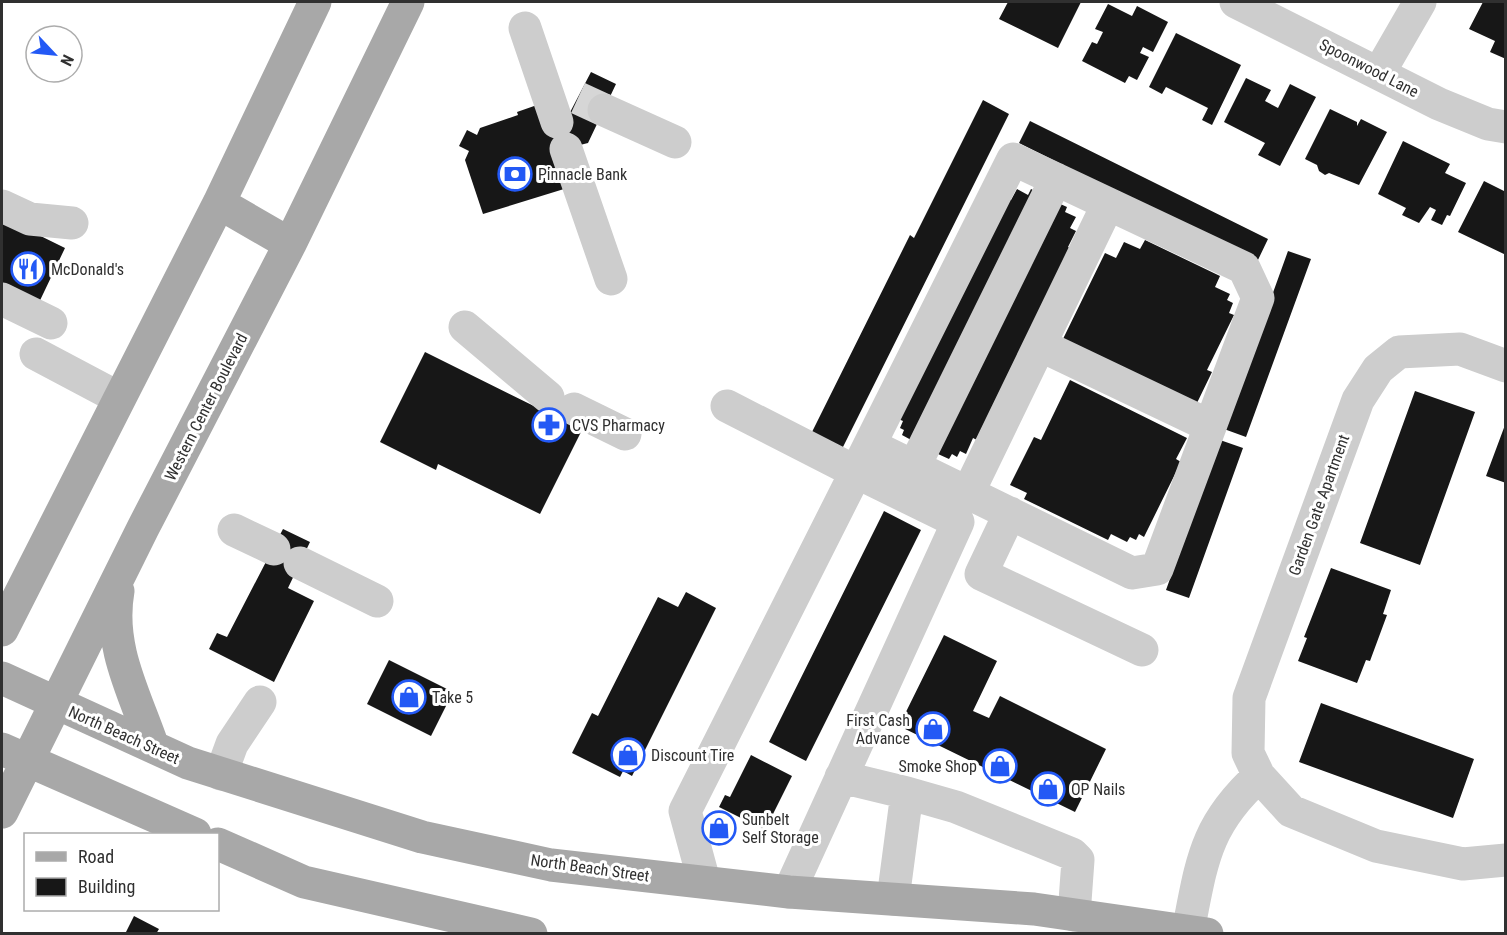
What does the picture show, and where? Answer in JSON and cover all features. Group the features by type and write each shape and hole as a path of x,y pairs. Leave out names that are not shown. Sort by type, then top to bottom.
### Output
{"main road":[{"path":"2,630 219,203 315,2"},
{"name":"Western Center Boulevard","path":"2,812 15,755 56,704 290,244 408,2"},
{"path":"219,203 290,244"},
{"path":"2,585 31,569"},
{"path":"121,574 116,601 115,635 119,658 153,747"},
{"name":"North Beach Street","path":"2,678 153,747 221,774 423,837 551,865 789,892 1074,915 1198,932"},
{"path":"15,755 193,833"},
{"path":"219,844 304,882 531,933"}],"street":[{"name":"Spoonwood Lane","path":"1236,2 1459,112 1488,124 1506,127"},
{"path":"1379,73 1420,2"},
{"path":"525,28 544,83 576,120 611,279"},
{"path":"576,120 675,142"},
{"path":"704,881 685,811 1013,159 1244,268 1258,298 1157,569 1132,573 914,467 863,459"},
{"path":"914,467 1056,179"},
{"path":"968,493 1108,204"},
{"path":"2,206 30,219 72,222"},
{"path":"2,299 51,323"},
{"path":"465,327 561,403 625,434"},
{"path":"1040,345 1210,426"},
{"name":"Garden Gate Apartment","path":"1506,366 1460,349 1399,352 1378,369 1358,400 1249,698 1248,753 1258,776 1291,811 1376,846 1463,864 1506,860"},
{"path":"36,354 119,398"},
{"path":"727,406 863,459 958,522 789,892"},
{"path":"1010,513 981,574 1142,650"},
{"path":"234,530 377,601"},
{"path":"221,774 232,744 260,702"},
{"path":"1198,932 1201,864 1214,829 1234,799 1258,776"},
{"path":"841,777 956,807 1072,854 1078,860 1074,915"},
{"path":"893,899 907,793"}],"building":[{"path":"1008,2 1081,2 1058,48 999,19"},
{"path":"1483,2 1506,2 1506,59 1490,52 1495,41 1469,29"},
{"path":"1108,4 1132,16 1137,6 1168,22 1153,52 1143,47 1140,53 1149,57 1137,80 1129,76 1125,83 1082,61 1092,42 1097,44 1103,32 1095,29"},
{"path":"1176,33 1241,65 1212,125 1202,120 1208,108 1166,87 1162,94 1149,87"},
{"name":"Pinnacle Bank","path":"591,72 616,84 588,143 552,152 564,189 483,214 465,160 469,151 459,146 467,130 477,135 480,128 518,115 517,112 537,105 566,120"},
{"path":"1246,78 1271,90 1265,101 1278,108 1290,84 1316,97 1280,166 1258,155 1265,143 1224,122"},
{"path":"983,100 1009,114 841,451 810,436 910,235 914,238"},
{"path":"1330,109 1357,122 1357,126 1361,119 1387,132 1359,185 1329,173 1325,175 1319,171 1317,165 1305,159"},
{"path":"1030,121 1268,239 1257,262 1019,143"},
{"path":"1403,141 1450,164 1445,173 1466,183 1450,216 1447,215 1442,225 1431,220 1436,210 1430,207 1419,223 1402,215 1406,208 1378,194"},
{"path":"1484,181 1506,192 1506,255 1458,232"},
{"path":"1017,189 1028,195 1031,189 1037,192 913,441 902,435 904,430 900,428 903,421 896,418 1005,197 1011,200"},
{"path":"1056,202 1067,207 1065,212 1076,217 1070,228 1076,231 1068,247 1073,250 979,441 973,438 966,454 960,451 957,457 952,454 949,459 938,454"},
{"name":"McDonald's","path":"2,217 65,248 34,313 2,290"},
{"path":"1145,240 1220,276 1215,287 1230,294 1227,300 1233,303 1229,313 1234,315 1207,370 1212,372 1196,405 1062,341 1105,253 1116,258 1124,242 1140,249"},
{"path":"1288,251 1311,259 1246,437 1224,429"},
{"name":"CVS Pharmacy","path":"425,352 542,410 551,392 582,430 540,514 438,464 436,470 380,442"},
{"path":"1070,380 1187,438 1176,459 1181,462 1144,537 1139,534 1136,540 1130,537 1127,542 1111,534 1108,540 1024,499 1027,493 1010,485 1034,437 1041,440"},
{"path":"1415,391 1475,412 1420,565 1360,543"},
{"path":"1506,425 1506,483 1486,476"},
{"path":"1220,440 1243,448 1189,598 1166,590"},
{"path":"884,511 921,530 806,761 769,742"},
{"path":"283,529 310,542 288,588 314,601 274,682 209,649 217,633 227,637"},
{"path":"1331,568 1391,590 1383,614 1387,615 1370,661 1366,660 1357,683 1298,661 1307,638 1304,637"},
{"path":"686,592 716,608 632,776 623,771 620,777 572,753 592,713 598,716 658,597 678,607"},
{"path":"944,635 997,661 973,711 989,718 1000,696 1106,749 1075,812 899,726"},
{"path":"389,660 453,692 431,736 367,704"},
{"path":"1321,703 1474,759 1453,818 1299,762"},
{"path":"751,755 792,776 765,830 719,807 725,795 730,797"},
{"path":"134,916 159,929 156,934 125,934"}],"tunnel":[{"path":"578,98 604,110"}],"place":[{"name":"Pinnacle Bank","path":"515,174"},
{"name":"McDonald's","path":"28,269"},
{"name":"CVS Pharmacy","path":"549,425"},
{"name":"Take 5","path":"409,697"},
{"name":"First Cash Advance","path":"933,729"},
{"name":"Discount Tire","path":"628,755"},
{"name":"Smoke Shop","path":"1000,766"},
{"name":"OP Nails","path":"1048,789"},
{"name":"Sunbelt Self Storage","path":"719,828"}]}
